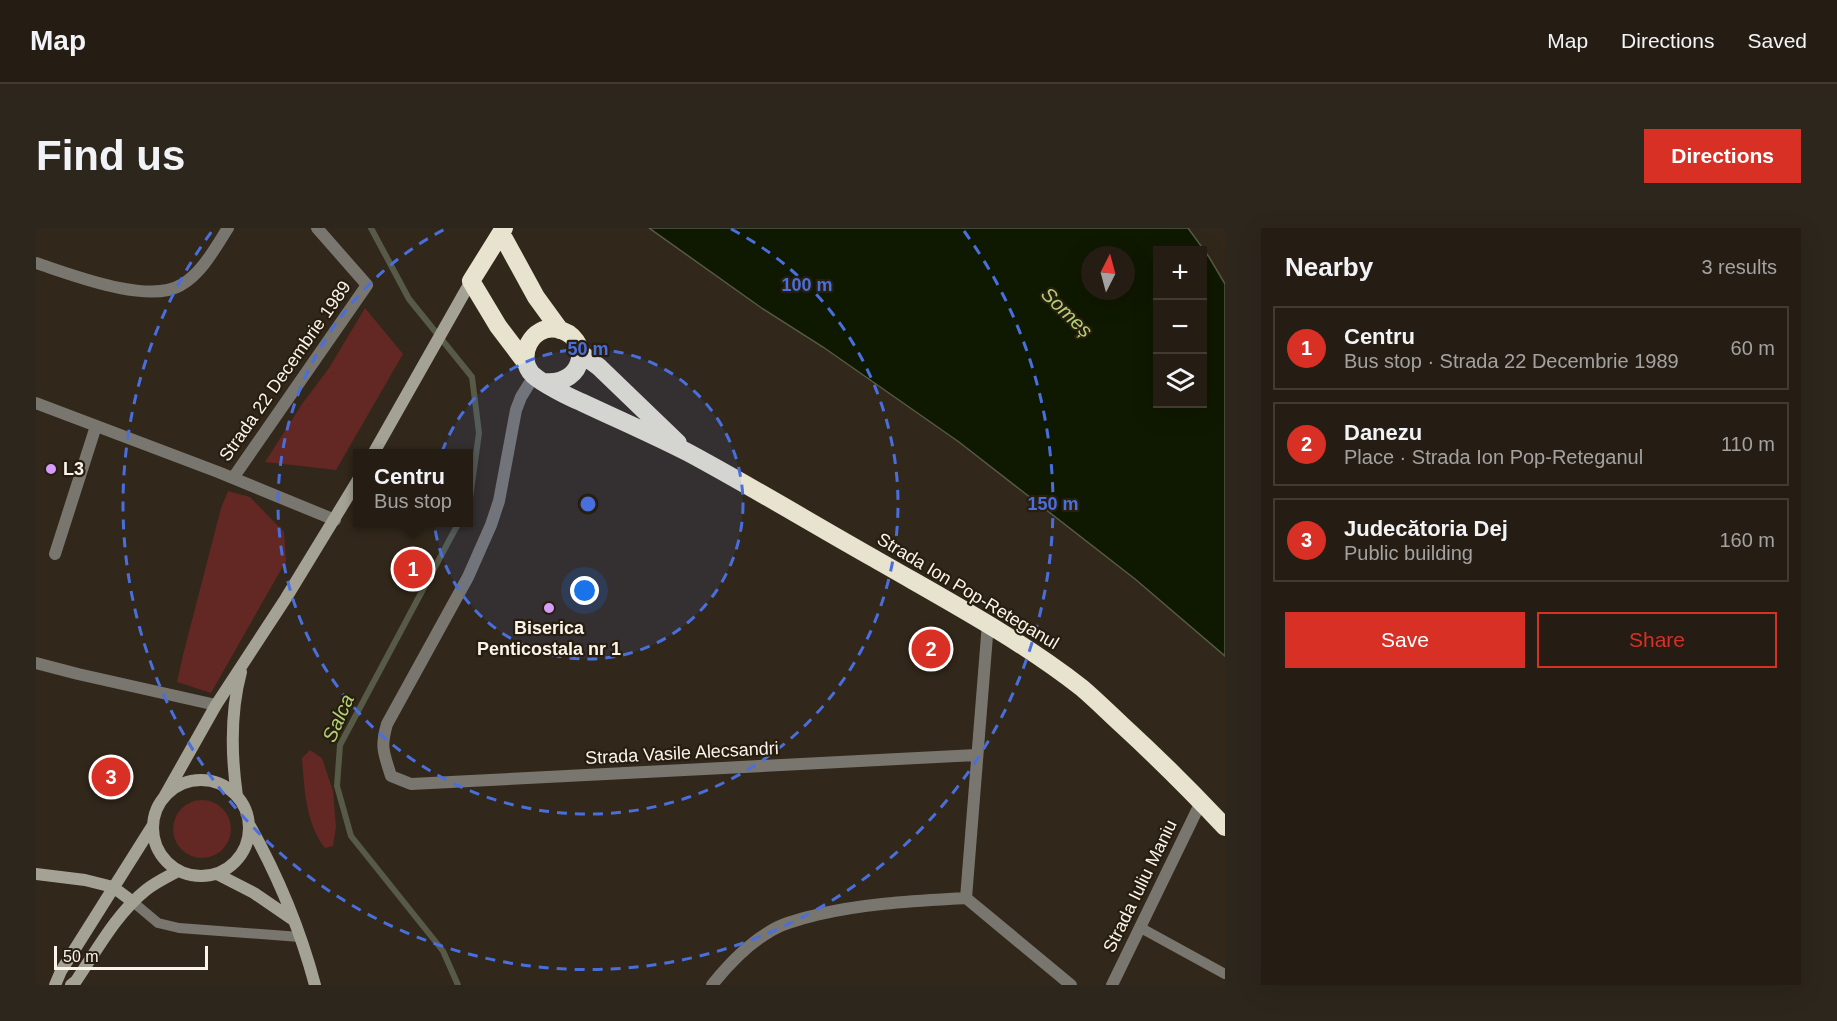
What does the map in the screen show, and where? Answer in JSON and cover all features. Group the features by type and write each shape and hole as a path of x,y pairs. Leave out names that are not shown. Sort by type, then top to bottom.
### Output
{"highway":[{"path":"471,281 502,230"},
{"path":"502,230 536,297 560,330"},
{"name":"Strada Ion Pop-Reteganul","path":"471,281 498,326 535,373 566,395 688,453 988,623 1084,690 1202,802 1225,827"},
{"path":"555,328 575,339 579,352 580,361 575,372 555,383 535,373 525,356 528,344 534,335 544,329 555,328"},
{"name":"Strada Ion Pop-Reteganul","path":"579,352 599,367 688,453"}],"main road":[{"path":"375,449 471,281"},
{"path":"55,985 61,971 153,824 158,807 216,705 286,598 353,487"},
{"path":"237,796 233,769 232,726 237,690 245,659"},
{"path":"163,799 171,790 182,784 205,780 222,785 237,796 275,872 300,937 315,985"},
{"path":"153,824 153,836 162,856 178,871 207,877 229,868 238,860 249,837 250,824"},
{"path":"71,985 133,902 146,890 178,871"},
{"path":"36,874 85,880 113,887 133,902"},
{"path":"217,874 254,893 293,920"}],"street":[{"path":"36,262 105,284 129,290 157,293 180,286 198,270 228,228"},
{"name":"Strada 22 Decembrie 1989","path":"233,478 367,285 317,228"},
{"name":"Strada Vasile Alecsandri","path":"535,373 516,410 499,501 491,525 468,577 387,724 382,740 391,776 411,784 976,755"},
{"path":"36,403 335,519"},
{"path":"55,554 96,426"},
{"path":"966,898 988,623"},
{"path":"36,663 216,705"},
{"name":"Strada Iuliu Maniu","path":"1112,985 1202,802"},
{"path":"712,985 741,953 770,931 800,919 844,908 905,901 966,898 1071,985"}],"lane":[{"path":"133,902 158,923 179,928 300,937"},
{"path":"1141,927 1225,975 1221,985"}],"shaded area":[{"path":"365,308 403,354 336,470 265,462 302,404 329,368"},
{"path":"228,491 250,497 284,532 286,561 211,693 177,682 221,508"},
{"path":"310,750 322,758 333,791 336,827 333,846 325,848 310,817 305,793 302,758"},
{"path":"202,800 213,802 226,813 231,829 229,840 218,853 202,858 191,856 178,845 173,829 175,818 186,805"}],"water":[{"name":"Someș","path":"649,228 1188,228 1201,246 1153,246 1153,408 1207,408 1207,254 1225,284 1225,656 1135,579 959,442 823,347 763,309"}],"waterway":[{"name":"Salca","path":"371,228 409,299 472,377 479,433 473,476"},
{"name":"Salca","path":"456,527 340,745 337,786 351,836 443,951 458,985"}],"place":[{"name":"L3","path":"51,469"},
{"name":"Centru","path":"413,569"},
{"name":"Biserica Penticostala nr 1","path":"549,608"},
{"name":"Danezu","path":"931,649"},
{"name":"Judecătoria Dej","path":"111,777"}]}
